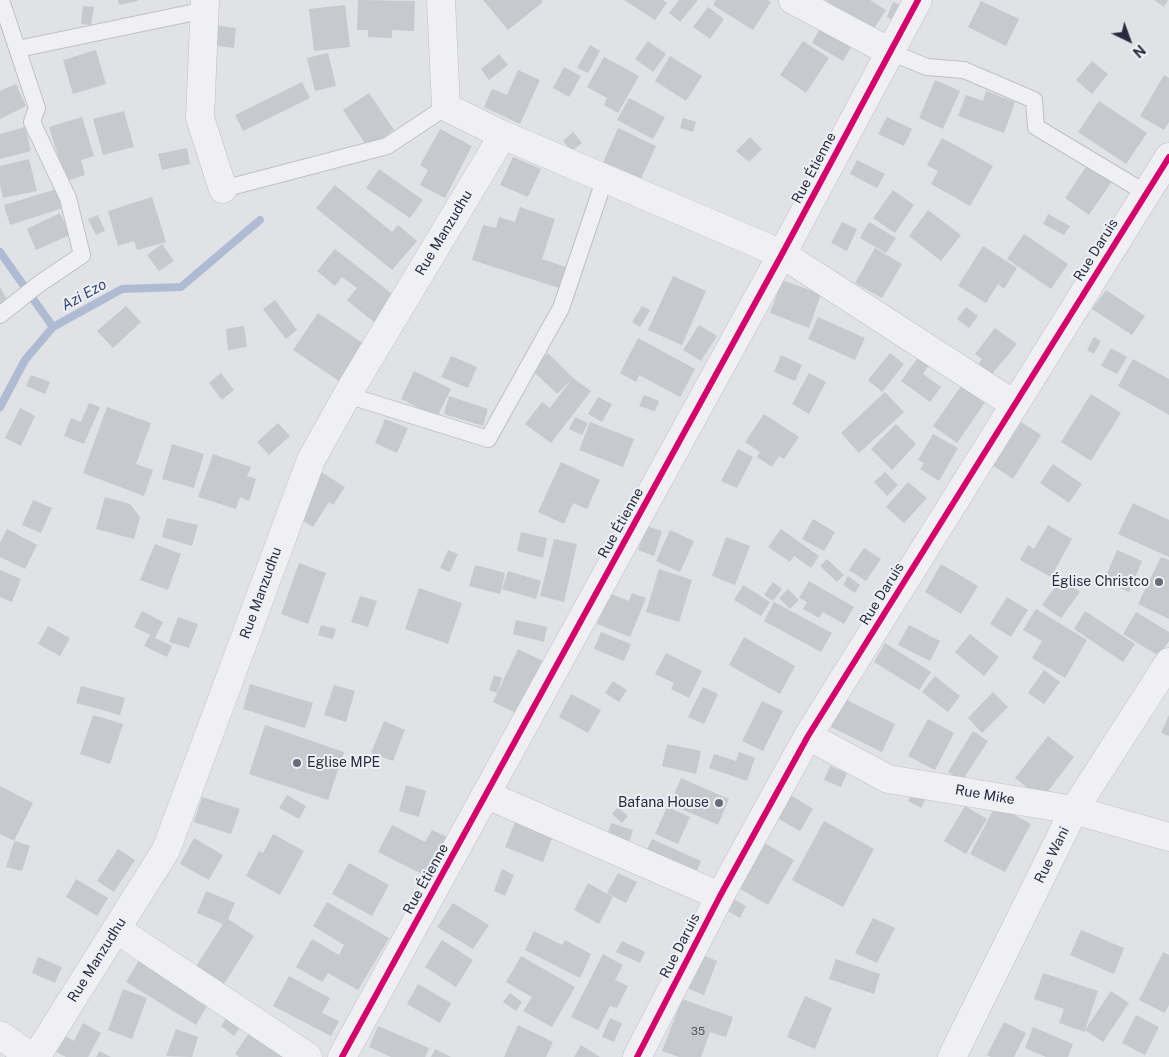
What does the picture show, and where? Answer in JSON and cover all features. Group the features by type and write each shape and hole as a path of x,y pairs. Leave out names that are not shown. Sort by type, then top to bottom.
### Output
{"street":[{"path":"441,0 446,107 503,135 782,254 1015,405"},
{"path":"793,0 890,52"},
{"name":"Rue Étienne","path":"342,1057 782,254 918,0"},
{"path":"205,5 200,118 222,189"},
{"name":"Rue Manzudhu","path":"36,1057 166,850 311,460 347,395 503,135"},
{"name":"Rue Daruis","path":"637,1057 720,896 808,736 1169,157"},
{"name":"Rue Wani","path":"952,1057 1074,810 1169,662"},
{"name":"Rue Mike","path":"808,736 888,779 1074,810 1169,837"},
{"path":"486,795 720,896"},
{"path":"116,930 308,1057"},
{"path":"0,1036 31,1057"}],"lane":[{"path":"0,314 39,284 82,255 68,198 32,122 37,108 1,0"},
{"path":"18,49 205,5"},
{"path":"890,52 927,67 964,70 1034,100 1036,127 1146,193"},
{"path":"222,189 387,146 446,107"},
{"path":"347,395 488,439 561,308 605,178"}],"building":[{"path":"118,0 138,0 138,1 119,5"},
{"path":"358,0 415,1 414,31 392,30 392,38 368,37 368,30 357,30"},
{"path":"483,0 541,0 543,2 508,30"},
{"path":"624,0 663,0 667,3 655,20"},
{"path":"679,0 698,0 680,22 669,13"},
{"path":"716,0 768,0 771,2 753,30 713,5"},
{"path":"825,0 870,0 886,10 873,30"},
{"path":"1154,0 1168,0 1164,7"},
{"path":"981,1 1019,19 1006,46 968,27"},
{"path":"893,2 904,7 897,22 887,17"},
{"path":"345,5 350,47 314,51 309,9"},
{"path":"83,6 94,7 91,25 81,24"},
{"path":"708,7 724,19 710,39 693,27"},
{"path":"213,25 236,28 234,48 211,45"},
{"path":"820,28 852,46 843,61 812,43"},
{"path":"648,41 666,54 653,72 635,59"},
{"path":"803,41 829,58 806,93 780,75"},
{"path":"590,45 600,51 588,73 577,68"},
{"path":"96,50 106,84 73,94 63,60"},
{"path":"328,53 336,86 315,91 307,58"},
{"path":"499,54 508,65 489,80 481,69"},
{"path":"670,56 702,76 686,101 655,81"},
{"path":"604,57 639,76 618,113 604,105 607,98 587,87"},
{"path":"1092,61 1108,74 1092,94 1076,80"},
{"path":"564,67 581,76 569,97 553,88"},
{"path":"518,70 540,80 520,124 484,107 492,89 507,95"},
{"path":"1164,75 1169,78 1169,122 1164,130 1140,116"},
{"path":"935,80 960,91 943,129 919,118"},
{"path":"302,82 310,98 243,131 235,115"},
{"path":"16,84 26,106 0,119 0,91"},
{"path":"986,91 1015,102 1004,133 958,116 966,95 983,101"},
{"path":"369,93 394,130 368,148 343,110"},
{"path":"629,98 665,117 653,139 617,120"},
{"path":"1099,101 1147,133 1126,164 1078,132"},
{"path":"124,111 134,147 103,155 93,119"},
{"path":"82,117 94,156 81,160 85,175 66,181 49,127"},
{"path":"887,117 912,129 904,146 878,134"},
{"path":"683,118 696,122 693,132 680,128"},
{"path":"25,127 31,151 0,159 0,134"},
{"path":"618,128 656,146 640,181 602,165"},
{"path":"440,129 472,146 445,198 420,185 428,170 420,165"},
{"path":"573,132 582,143 572,151 563,141"},
{"path":"750,137 762,149 749,162 736,151"},
{"path":"942,138 993,166 970,206 931,184 938,171 927,165"},
{"path":"187,148 190,164 162,170 158,154"},
{"path":"513,157 541,169 528,197 500,185"},
{"path":"29,159 37,191 3,198 0,185 0,166"},
{"path":"857,160 885,174 877,188 850,174"},
{"path":"1088,164 1113,180 1089,215 1065,198"},
{"path":"379,169 423,200 410,218 366,188"},
{"path":"335,185 392,232 398,225 417,241 392,270 316,208"},
{"path":"57,189 63,208 10,225 4,205"},
{"path":"893,190 914,205 895,233 873,218"},
{"path":"152,197 166,242 137,250 134,241 118,246 108,211"},
{"path":"520,207 555,219 542,259 566,267 559,288 472,260 483,225 496,228 499,217 515,222"},
{"path":"928,210 961,235 941,261 909,236"},
{"path":"60,213 70,235 36,250 27,229"},
{"path":"1048,214 1070,226 1064,235 1043,224"},
{"path":"98,215 105,231 96,235 88,219"},
{"path":"842,222 857,229 847,251 831,243"},
{"path":"869,222 896,238 886,253 860,238"},
{"path":"1024,234 1068,264 1051,289 1007,259"},
{"path":"162,244 174,261 159,271 147,255"},
{"path":"983,246 1017,268 1004,289 998,284 986,303 958,286"},
{"path":"875,248 902,264 882,298 855,283"},
{"path":"335,249 396,297 375,323 347,300 357,288 342,277 335,286 317,271"},
{"path":"673,276 706,291 682,345 648,330"},
{"path":"782,280 821,294 809,328 770,313"},
{"path":"0,287 10,305 0,311"},
{"path":"1106,290 1145,316 1132,335 1092,309"},
{"path":"275,300 297,330 286,339 263,309"},
{"path":"126,306 141,322 113,348 97,331"},
{"path":"642,306 650,310 640,327 632,322"},
{"path":"966,307 978,316 969,328 957,319"},
{"path":"318,313 364,344 339,381 293,350"},
{"path":"818,317 865,338 855,360 808,339"},
{"path":"699,325 717,336 701,361 683,350"},
{"path":"244,326 247,347 228,350 226,329"},
{"path":"995,328 1017,344 988,379 975,369 982,359 975,354"},
{"path":"1094,337 1101,341 1094,354 1087,350"},
{"path":"638,338 695,369 680,397 639,375 636,382 620,373"},
{"path":"1111,348 1127,357 1117,374 1101,366"},
{"path":"922,352 933,359 923,374 941,387 930,402 901,381"},
{"path":"548,353 573,378 591,391 551,443 525,424 542,402 550,408 572,379 557,394 532,370"},
{"path":"890,353 904,364 882,392 868,380"},
{"path":"781,355 802,365 795,381 774,372"},
{"path":"451,356 477,367 468,388 441,377"},
{"path":"1133,359 1169,379 1169,415 1118,386"},
{"path":"414,371 451,389 437,417 401,399"},
{"path":"221,373 234,390 222,400 209,383"},
{"path":"809,373 826,382 809,414 792,404"},
{"path":"31,375 50,382 45,394 26,386"},
{"path":"964,382 988,398 957,443 933,426"},
{"path":"885,392 904,412 859,453 841,433"},
{"path":"1091,394 1121,413 1091,461 1061,442"},
{"path":"644,395 659,401 655,411 639,406"},
{"path":"449,396 488,409 483,426 444,414"},
{"path":"598,397 612,404 602,422 588,414"},
{"path":"89,403 100,407 84,444 64,436 71,418 81,422"},
{"path":"107,407 151,423 136,464 153,470 144,496 83,473"},
{"path":"20,408 35,416 21,446 5,438"},
{"path":"764,414 799,437 784,459 779,456 772,467 757,457 760,452 745,442"},
{"path":"575,417 588,423 582,435 569,429"},
{"path":"385,419 408,428 397,453 375,443"},
{"path":"590,422 634,439 623,467 579,450"},
{"path":"1021,422 1041,435 1013,479 992,465"},
{"path":"278,423 290,436 269,455 257,442"},
{"path":"896,424 916,444 892,470 871,449"},
{"path":"933,434 958,448 939,481 920,469 924,463 918,460"},
{"path":"172,444 204,454 194,488 162,479"},
{"path":"738,449 753,457 737,488 721,481"},
{"path":"213,454 251,467 247,476 256,479 249,501 240,497 236,509 198,497"},
{"path":"561,462 600,480 587,509 573,503 564,524 538,512"},
{"path":"1053,464 1082,484 1069,503 1040,483"},
{"path":"320,471 345,487 333,505 329,502 313,527 293,515"},
{"path":"885,472 898,485 887,496 874,482"},
{"path":"908,482 927,498 904,523 886,507"},
{"path":"105,497 130,504 140,517 134,539 96,529"},
{"path":"33,500 52,508 41,533 22,525"},
{"path":"1133,503 1169,520 1169,557 1118,534"},
{"path":"167,518 198,525 192,546 162,537"},
{"path":"813,519 835,532 824,551 802,539"},
{"path":"1048,525 1072,539 1051,577 1020,560 1028,545 1034,549"},
{"path":"646,526 662,531 654,556 638,550"},
{"path":"7,529 37,545 25,569 0,557 0,543"},
{"path":"781,529 819,556 811,568 794,556 790,562 768,547"},
{"path":"670,530 694,541 680,572 656,561"},
{"path":"521,532 547,538 543,558 517,551"},
{"path":"726,537 750,546 735,585 712,576"},
{"path":"554,539 577,544 564,602 540,596"},
{"path":"155,544 181,554 168,590 140,580"},
{"path":"864,548 881,559 866,581 849,570"},
{"path":"448,550 458,554 450,572 440,568"},
{"path":"1117,550 1142,561 1129,592 1104,581"},
{"name":"Église Christco","path":"1161,557 1169,560 1169,619 1138,604"},
{"path":"827,559 844,575 837,582 820,566"},
{"path":"299,563 326,573 308,624 281,614"},
{"path":"941,564 978,586 961,614 925,592"},
{"path":"475,565 505,573 500,594 469,586"},
{"path":"659,569 692,580 679,622 646,612"},
{"path":"0,570 21,579 12,602 0,597"},
{"path":"508,571 541,581 536,599 502,589"},
{"path":"848,576 860,585 855,593 843,585"},
{"path":"1061,579 1080,592 1061,618 1042,605"},
{"path":"809,581 854,607 844,624 823,612 819,618 803,609 807,602 799,598"},
{"path":"773,582 782,589 773,601 764,595"},
{"path":"743,585 770,602 761,616 734,600"},
{"path":"419,588 462,603 448,644 405,629"},
{"path":"788,589 799,600 790,609 779,598"},
{"path":"609,593 629,601 632,593 646,598 630,637 597,624"},
{"path":"360,596 377,601 368,627 351,622"},
{"path":"1007,597 1028,610 1011,637 990,624"},
{"path":"774,602 832,633 821,652 764,621"},
{"path":"1036,609 1087,640 1065,678 1032,658 1042,641 1023,630"},
{"path":"142,611 163,622 155,638 172,646 167,657 144,646 150,635 134,627"},
{"path":"1085,611 1135,644 1123,662 1074,629"},
{"path":"1136,612 1169,632 1169,641 1159,656 1123,634"},
{"path":"178,617 198,624 189,648 169,642"},
{"path":"516,620 547,627 544,642 513,634"},
{"path":"321,625 336,629 333,639 318,635"},
{"path":"909,625 940,641 930,661 898,645"},
{"path":"48,626 70,638 60,656 38,644"},
{"path":"601,632 631,644 624,661 594,649"},
{"path":"970,634 999,657 984,676 955,652"},
{"path":"744,637 795,666 780,694 729,665"},
{"path":"885,643 931,672 919,690 874,662"},
{"path":"518,649 543,661 518,714 493,702"},
{"path":"666,653 702,671 689,698 671,689 674,683 655,674"},
{"path":"1044,670 1060,682 1044,704 1028,693"},
{"path":"494,675 502,678 497,693 489,690"},
{"path":"935,676 960,696 948,712 922,692"},
{"path":"613,681 627,690 619,702 605,693"},
{"path":"250,684 313,703 305,728 243,709"},
{"path":"334,685 355,691 346,722 324,715"},
{"path":"81,686 125,698 120,715 76,703"},
{"path":"703,687 718,694 704,724 688,717"},
{"path":"993,692 1008,707 982,733 968,718"},
{"path":"571,694 601,710 588,733 559,717"},
{"path":"845,699 895,724 882,752 831,727"},
{"path":"762,701 783,711 763,751 742,741"},
{"path":"93,715 123,724 110,764 80,754"},
{"path":"1169,715 1169,736 1161,733"},
{"path":"928,719 954,733 935,770 908,756"},
{"path":"384,721 405,730 393,761 371,753"},
{"name":"Eglise MPE","path":"265,725 344,752 328,800 249,774"},
{"path":"973,731 988,741 962,781 948,772"},
{"path":"1048,736 1074,757 1042,799 1015,778"},
{"path":"667,744 701,751 696,774 662,766"},
{"path":"739,752 755,758 747,781 709,768 714,754 736,761"},
{"path":"830,766 847,773 841,787 824,780"},
{"path":"681,778 729,799 718,825 670,804"},
{"path":"406,785 426,791 419,817 399,811"},
{"path":"0,786 33,803 14,841 0,834"},
{"path":"915,788 928,794 921,808 908,801"},
{"path":"789,794 813,809 800,831 775,817"},
{"path":"287,795 306,806 299,819 279,808"},
{"path":"202,797 240,809 231,834 194,822"},
{"path":"996,805 1031,824 1005,872 970,854"},
{"path":"965,806 987,819 966,854 944,841"},
{"path":"618,807 628,816 622,823 612,814"},
{"path":"667,807 690,817 678,844 655,834"},
{"path":"824,821 874,849 843,907 792,880"},
{"path":"515,822 553,836 543,862 505,847"},
{"path":"611,823 633,830 627,849 605,842"},
{"path":"392,825 425,842 432,830 447,837 426,876 378,852"},
{"path":"273,834 304,851 280,895 246,876 259,851 263,853"},
{"path":"194,838 223,855 209,880 180,864"},
{"path":"652,839 701,861 693,880 643,858"},
{"path":"761,841 794,860 768,905 735,886"},
{"path":"14,842 30,846 22,871 6,867"},
{"path":"118,849 135,860 114,892 97,881"},
{"path":"349,863 389,885 372,916 332,894"},
{"path":"502,869 514,875 505,896 494,891"},
{"path":"618,873 637,882 626,903 607,893"},
{"path":"76,879 108,898 97,916 66,897"},
{"path":"588,883 613,897 599,924 574,910"},
{"path":"206,891 235,903 228,919 254,936 221,989 193,971 223,924 197,913"},
{"path":"730,897 746,906 740,918 724,909"},
{"path":"327,902 389,938 358,990 328,973 322,982 296,967 312,939 339,955 344,945 313,926"},
{"path":"453,903 489,925 473,949 437,927"},
{"path":"873,918 895,928 877,963 855,953"},
{"path":"1081,930 1124,948 1114,974 1070,955"},
{"path":"534,931 562,945 565,940 591,954 580,978 525,950"},
{"path":"442,940 473,960 456,987 425,967"},
{"path":"622,941 645,952 640,963 616,952"},
{"path":"1163,952 1169,955 1169,1005 1165,1013 1139,1000"},
{"path":"603,954 623,965 615,980 628,986 617,1008 610,1006 598,1030 571,1017"},
{"path":"700,954 717,961 704,995 686,988"},
{"path":"521,956 575,987 552,1027 523,1011 532,997 506,982"},
{"path":"38,957 62,967 55,983 32,973"},
{"path":"836,959 880,974 874,994 829,979"},
{"path":"139,960 209,1002 196,1025 126,982"},
{"path":"1043,973 1098,991 1085,1032 1059,1023 1064,1009 1034,999"},
{"path":"289,976 330,998 322,1013 339,1021 331,1036 273,1006"},
{"path":"418,984 451,1003 440,1023 407,1004"},
{"path":"123,989 147,998 132,1039 108,1030"},
{"path":"1111,991 1129,1003 1103,1042 1085,1030"},
{"path":"510,993 522,1002 516,1011 503,1002"},
{"path":"805,996 832,1008 815,1049 787,1037"},
{"path":"682,999 733,1017 726,1037 710,1032 701,1057 679,1057 662,1051"},
{"path":"228,1015 242,1025 234,1036 221,1026"},
{"path":"1136,1015 1159,1027 1145,1055 1122,1043"},
{"path":"610,1018 622,1023 614,1042 602,1037"},
{"path":"1004,1022 1026,1033 1014,1057 991,1057 987,1055"},
{"path":"83,1023 101,1033 88,1057 66,1057 51,1049 60,1033 74,1041"},
{"path":"518,1025 553,1042 546,1057 504,1057"},
{"path":"378,1026 429,1048 425,1057 391,1057 369,1047"},
{"path":"1033,1027 1073,1044 1068,1057 1046,1057 1025,1048"},
{"path":"176,1029 198,1037 192,1057 166,1056"},
{"path":"251,1030 289,1057 239,1057 235,1054"},
{"path":"581,1045 600,1057 574,1057"},
{"path":"435,1049 451,1057 431,1057"},
{"path":"99,1051 111,1057 96,1057"}],"waterway":[{"name":"Azi Ezo","path":"0,407 25,360 53,327 122,289 181,287 260,220"},
{"path":"0,252 53,327"}],"cycle path":[{"path":"342,1057 782,254 918,0"},
{"path":"637,1057 720,896 808,736 1169,157"}],"place":[{"name":"Église Christco","path":"1159,582"},
{"name":"Eglise MPE","path":"297,763"},
{"name":"Bafana House","path":"719,803"}]}
